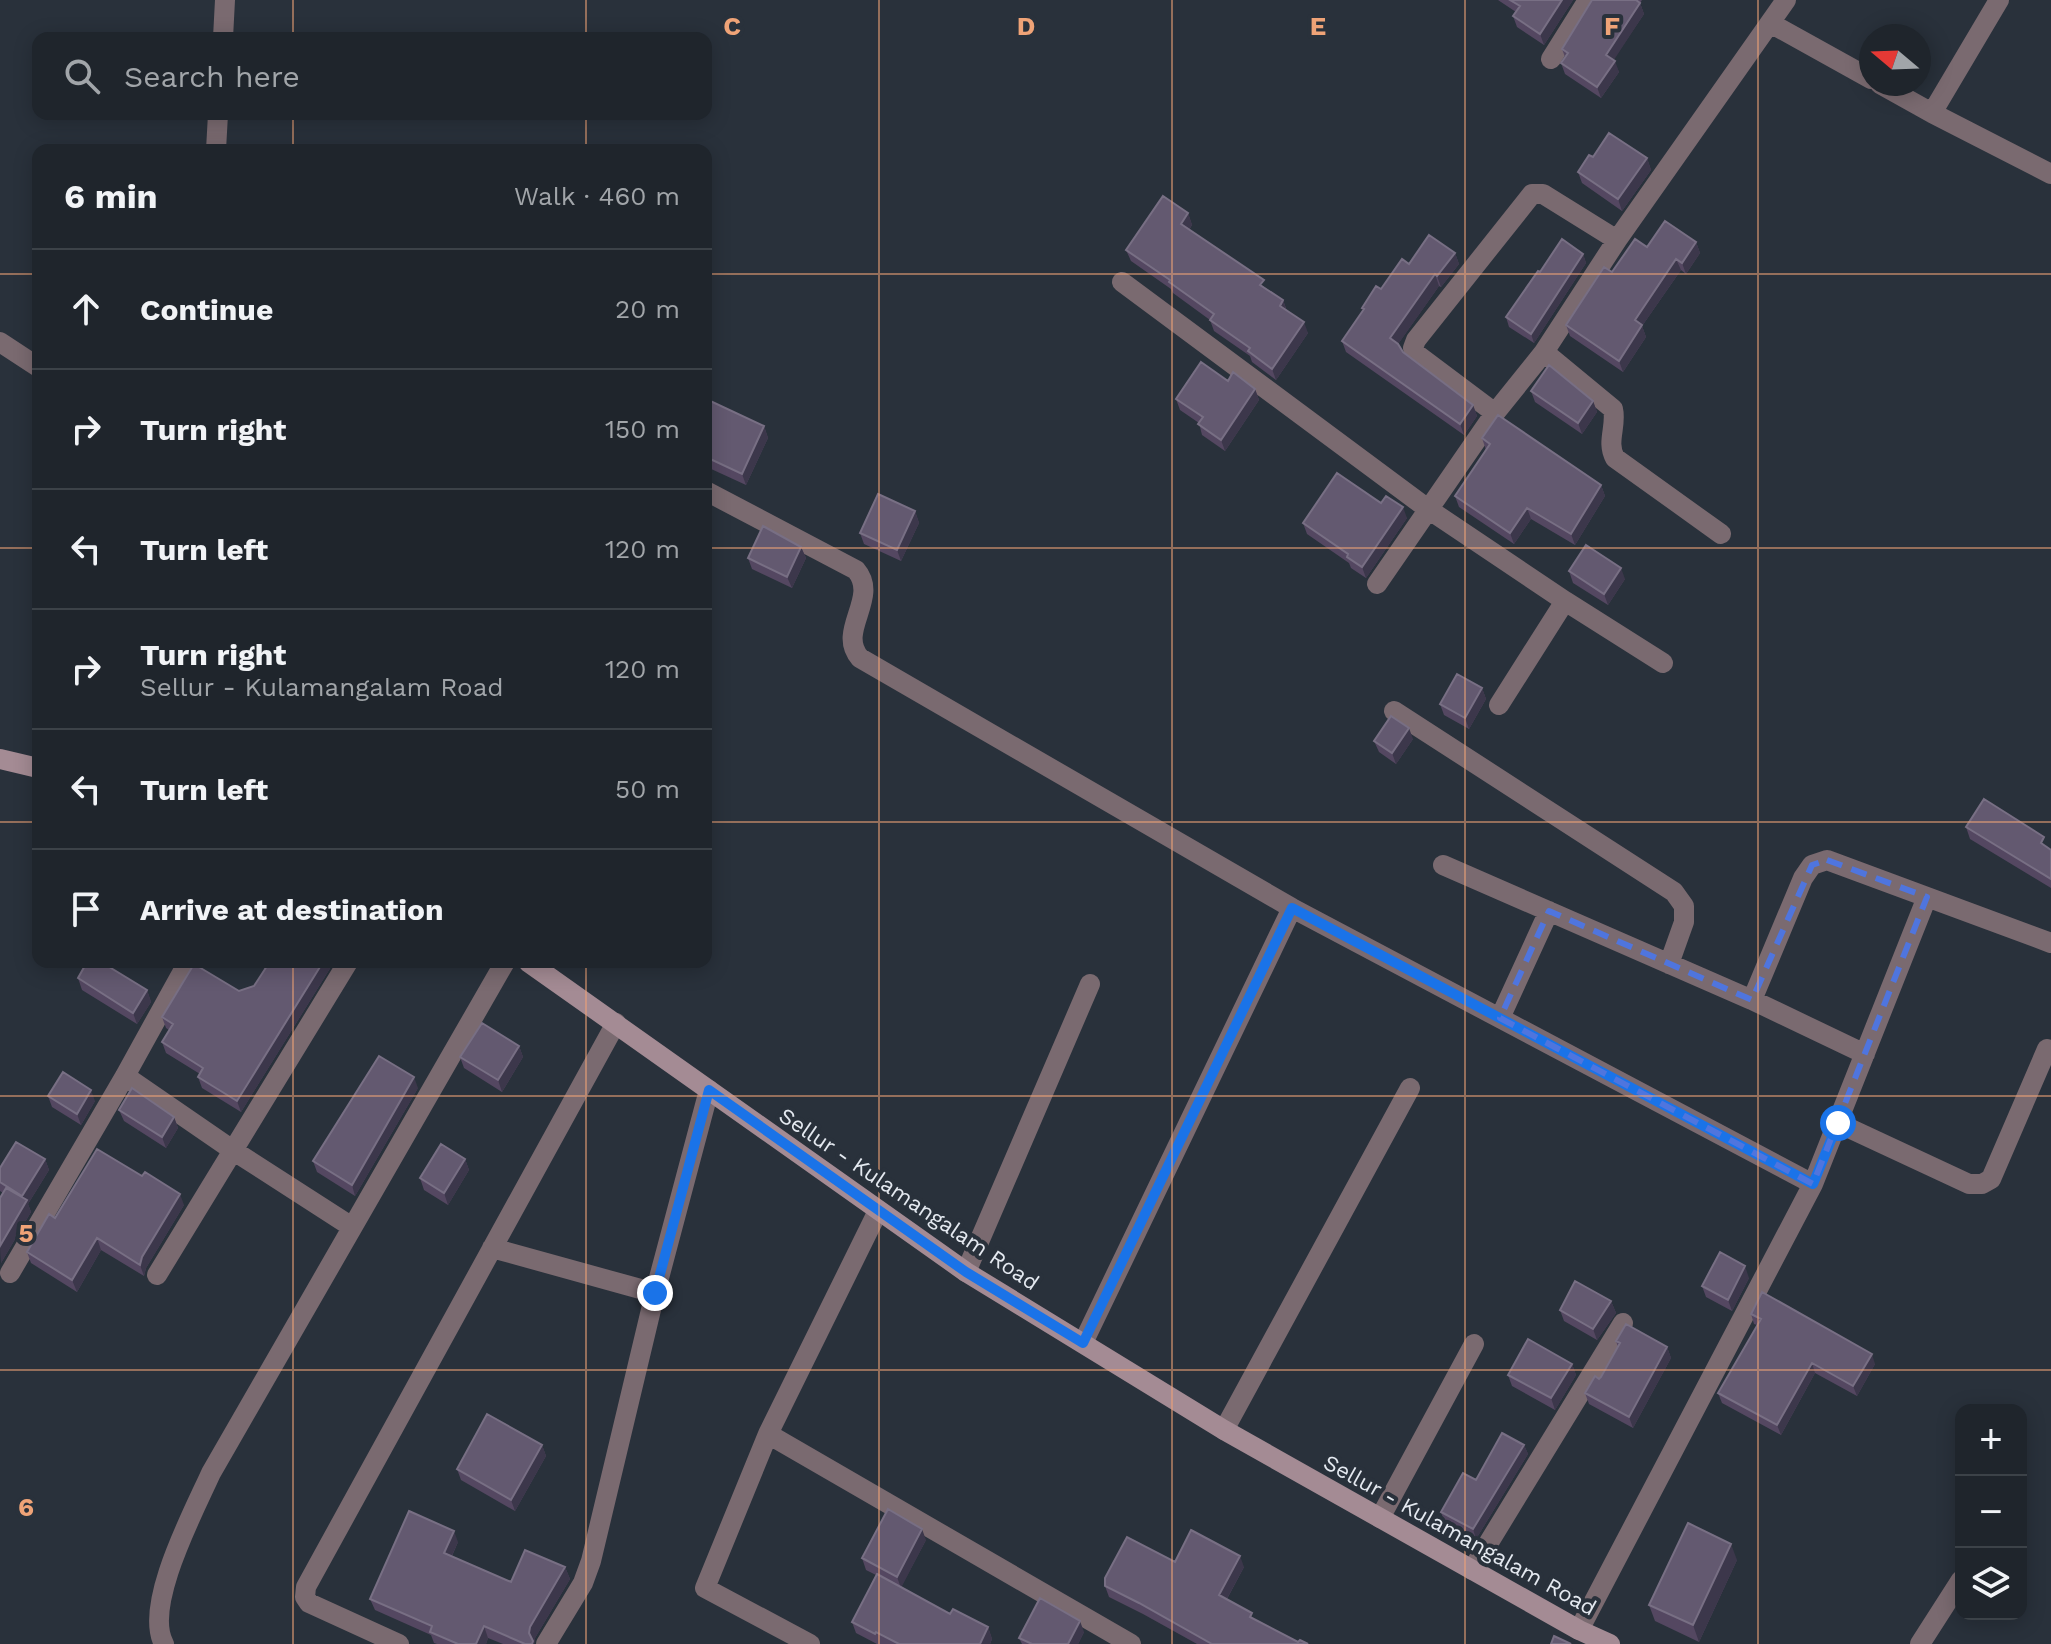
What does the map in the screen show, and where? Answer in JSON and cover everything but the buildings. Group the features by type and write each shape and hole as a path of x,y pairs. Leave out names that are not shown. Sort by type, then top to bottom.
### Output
{"main road":[{"path":"0,759 32,767"},
{"name":"Sellur - Kulamangalam Road","path":"537,968 966,1272 1224,1430 1579,1630 1610,1644"}],"street":[{"path":"223,32 225,0"},
{"path":"1551,59 1588,0"},
{"path":"1377,584 1495,413 1544,352 1617,240 1786,0"},
{"path":"1932,113 1999,0"},
{"path":"1770,23 1859,72"},
{"path":"1902,96 2051,174"},
{"path":"216,144 218,120"},
{"path":"1495,413 1415,353 1416,340 1532,194 1543,194 1617,240"},
{"path":"1122,282 1428,509 1663,663"},
{"path":"0,342 32,363"},
{"path":"1544,352 1613,409 1611,440 1615,458 1721,534"},
{"path":"712,494 856,570 863,578 864,590 851,642 860,658 1292,908 1813,1184"},
{"path":"1499,705 1565,601"},
{"path":"1394,711 1674,892 1684,906 1684,922 1669,964"},
{"path":"1752,1000 1803,878 1812,865 1827,860 2051,943"},
{"path":"1443,865 1752,1000 1865,1054"},
{"path":"1579,1630 1813,1184 1927,897"},
{"path":"1083,1343 1292,908"},
{"path":"1500,1018 1549,911"},
{"path":"10,1273 185,968"},
{"path":"157,1275 344,968"},
{"path":"164,1644 157,1615 173,1558 211,1473 502,968"},
{"path":"966,1272 1090,984"},
{"path":"399,1644 309,1603 305,1597 306,1587 616,1023"},
{"path":"1838,1123 1969,1184 1982,1184 1991,1179 2047,1049"},
{"path":"125,1076 352,1227"},
{"path":"1224,1430 1410,1088"},
{"path":"546,1644 583,1583 591,1561 655,1293 709,1090"},
{"path":"810,1644 705,1588 768,1434 878,1211"},
{"path":"492,1248 655,1293"},
{"path":"1472,1570 1623,1323"},
{"path":"1380,1518 1474,1344"},
{"path":"768,1434 1131,1644"},
{"path":"1920,1644 1955,1589"}],"highlighted area":[{"path":"1827,860 1927,897 1813,1184 1500,1018 1549,911 1752,1000 1812,865"}],"route":[{"path":"655,1293 709,1090 966,1272 1083,1343 1292,908 1813,1184 1838,1123"}]}
